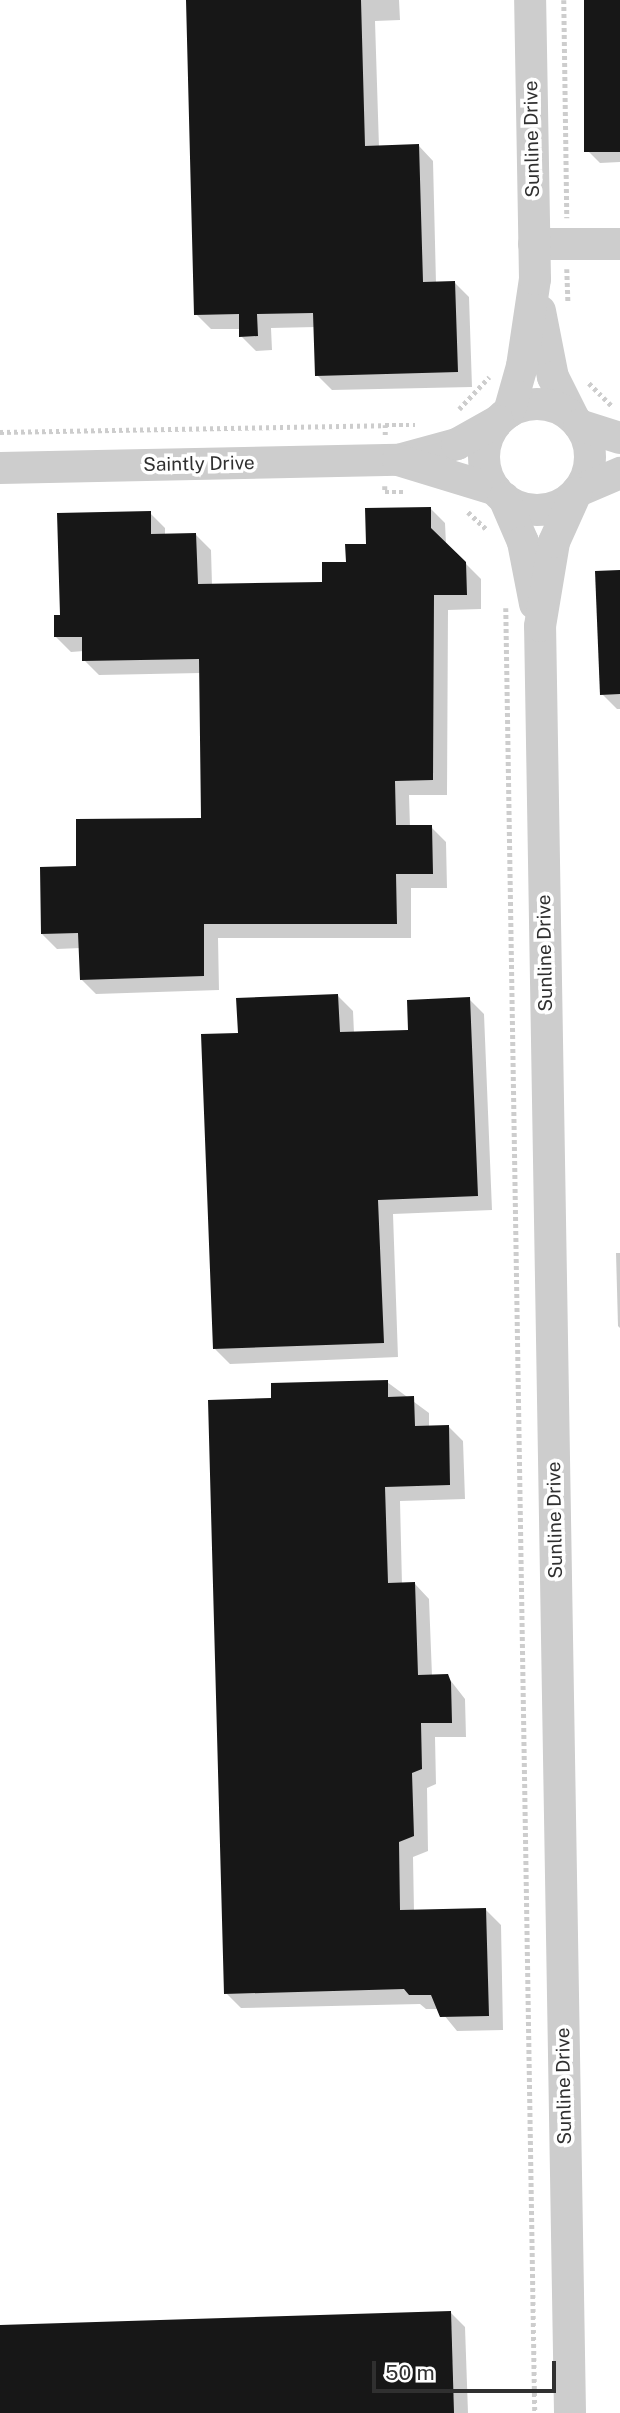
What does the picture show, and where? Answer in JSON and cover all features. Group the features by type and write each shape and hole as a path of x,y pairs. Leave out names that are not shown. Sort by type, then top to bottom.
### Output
{"street":[{"name":"Sunline Drive","path":"530,0 535,279 553,377 577,422"},
{"path":"534,244 620,244"},
{"name":"Sunline Drive","path":"503,416 522,366 535,279"},
{"path":"620,438 577,422 543,404 503,416 487,440 484,461 500,494 535,510 557,506 577,492 620,473"},
{"name":"Saintly Drive","path":"0,468 391,460 457,444 503,416"},
{"path":"577,422 590,458 577,492"},
{"name":"Saintly Drive","path":"391,460 500,494"},
{"name":"Sunline Drive","path":"570,2413 540,626 554,542 577,492"},
{"name":"Sunline Drive","path":"500,494 523,542 540,626"}],"path":[{"path":"564,0 568,303"},
{"path":"453,416 494,372"},
{"path":"385,425 391,460 385,492 410,492"},
{"path":"0,432 421,425"},
{"path":"466,510 495,538"},
{"path":"506,603 535,2413"}],"building":[{"path":"186,0 361,0 365,146 419,144 423,282 455,281 458,372 315,376 313,313 257,314 258,336 239,337 239,314 194,315"},
{"path":"584,0 620,0 620,152 584,152"},
{"path":"431,507 431,528 466,562 467,595 434,595 433,780 395,781 396,825 432,825 433,874 396,874 397,924 204,924 204,976 80,980 78,933 41,934 40,867 76,866 76,819 201,818 199,659 82,661 82,637 54,637 54,615 60,615 57,513 151,511 151,534 196,533 198,584 322,582 322,562 346,562 345,544 366,544 365,508"},
{"path":"620,570 620,694 600,695 595,571"},
{"path":"338,994 340,1032 408,1030 407,1000 470,997 478,1196 378,1200 384,1343 213,1349 201,1034 238,1033 236,998"},
{"path":"388,1380 388,1397 414,1396 415,1426 449,1425 450,1485 385,1487 388,1583 415,1582 418,1675 448,1674 451,1682 452,1723 421,1723 422,1769 412,1773 414,1836 399,1842 400,1910 486,1908 489,2016 440,2017 431,1995 409,1995 404,1989 224,1994 208,1400 271,1398 271,1383"},
{"path":"451,2311 454,2413 0,2413 0,2325"}]}
